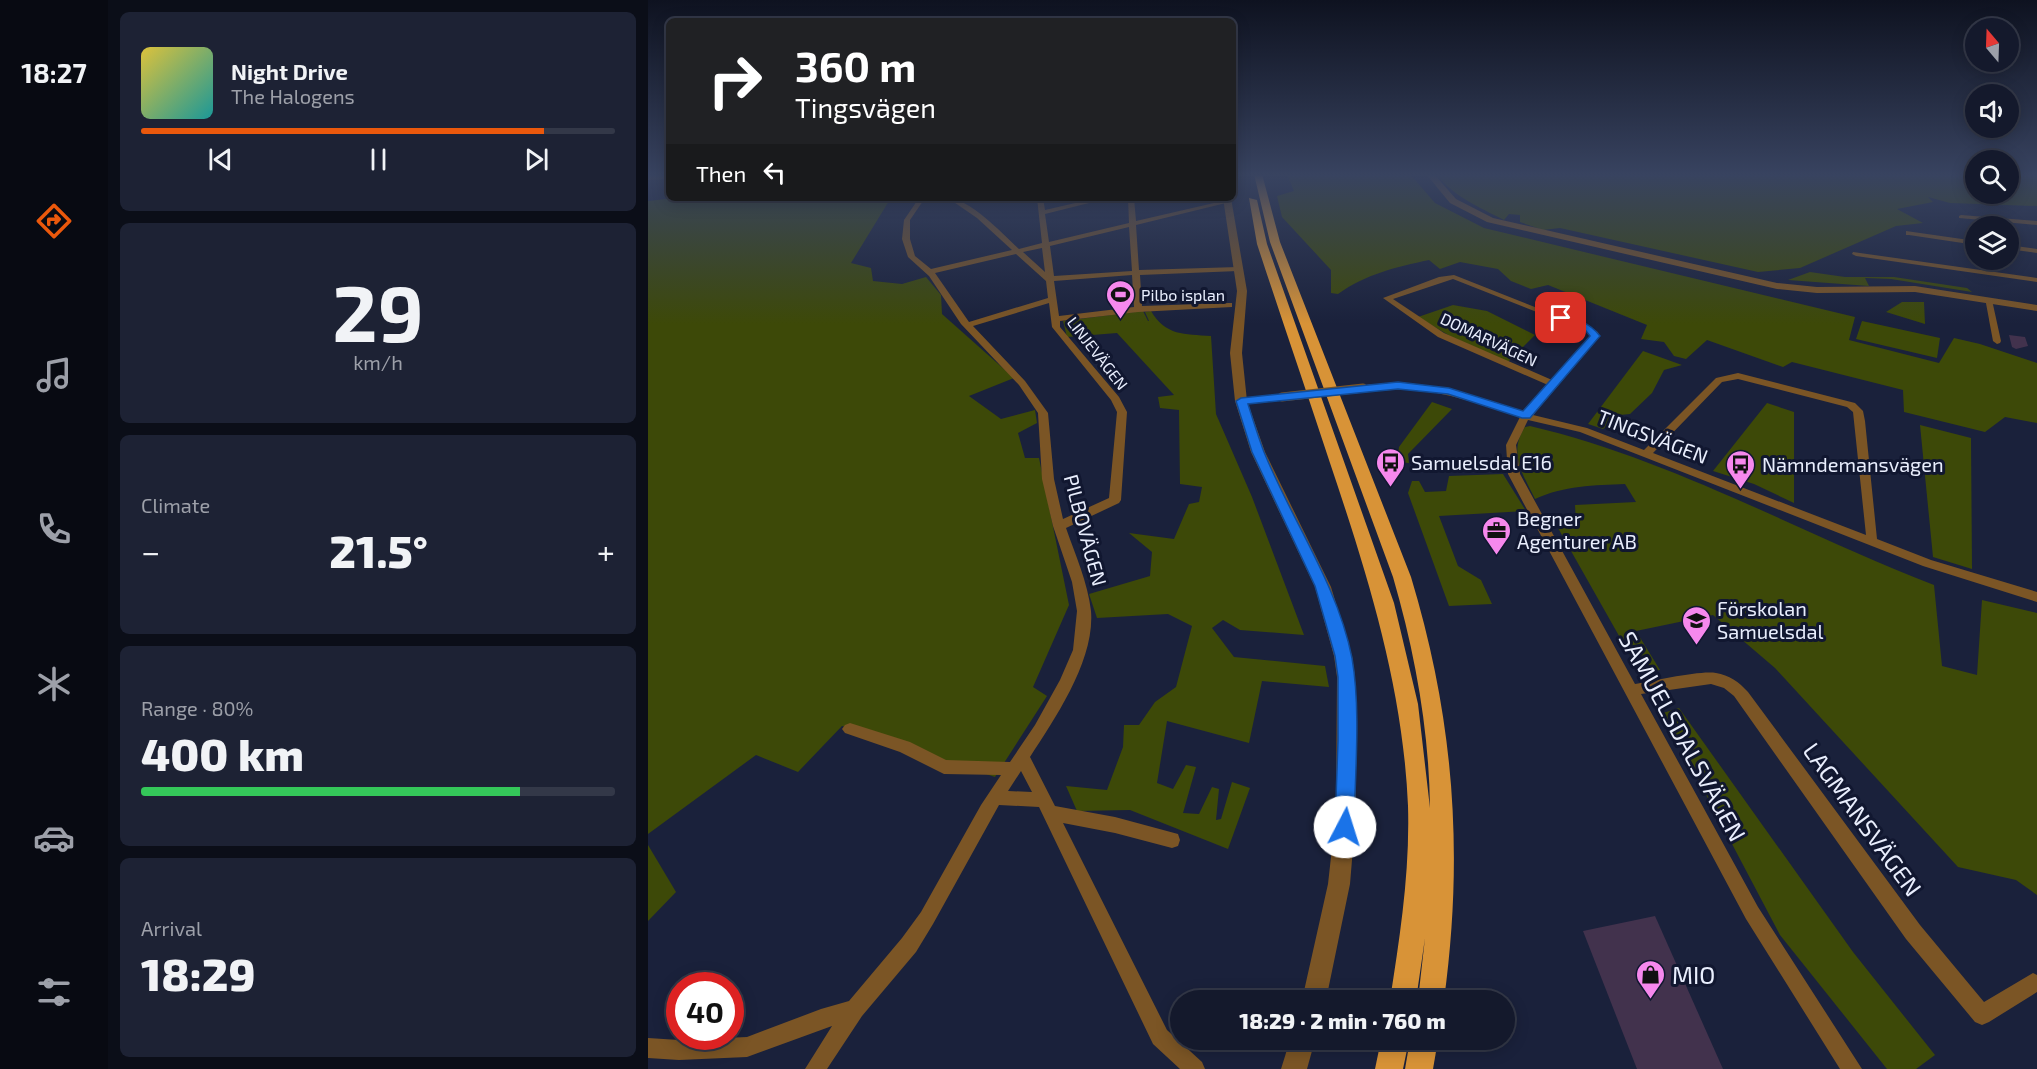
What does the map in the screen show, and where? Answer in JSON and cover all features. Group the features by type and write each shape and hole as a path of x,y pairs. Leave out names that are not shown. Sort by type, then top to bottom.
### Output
{"highway":[{"path":"1259,224 1262,244 1375,570 1405,678 1412,731 1420,841 1416,905 1404,990"},
{"path":"1268,224 1402,577 1416,618 1429,675 1440,747 1444,823 1441,912 1432,990"},
{"path":"1389,1069 1393,1050"},
{"path":"1419,1069 1422,1050"}],"street":[{"name":"PILBOVÄGEN","path":"815,1069 855,1009 909,945 994,798 1067,681 1080,650 1083,634 1084,611 1078,582 1059,526 1048,478 1042,410 1010,369 967,325 940,283 912,257 906,239 907,224"},
{"path":"986,224 1049,279 1136,272 1238,269"},
{"name":"LINJEVÄGEN","path":"1042,224 1051,300 1058,331 1116,399 1122,412 1114,500 1059,526"},
{"path":"929,272 1133,224 1138,309"},
{"path":"1231,224 1242,298 1236,365 1241,401 1258,452 1323,586 1343,656 1346,677 1347,812 1339,884 1316,990"},
{"path":"1504,224 1767,284 1817,290 1874,290 1988,301 2037,309"},
{"path":"1909,233 1965,241"},
{"path":"2019,249 2037,251"},
{"path":"1856,254 2037,280"},
{"name":"DOMARVÄGEN","path":"1526,416 1592,340 1595,336 1592,330 1454,277 1388,297 1394,304 1440,335 1553,384"},
{"path":"967,325 1051,300"},
{"path":"1988,301 1997,341"},
{"path":"1054,319 1138,309 1229,305"},
{"path":"1647,453 1719,380 1726,377 1738,376 1851,405 1858,411 1860,421 1872,532 1871,541"},
{"name":"TINGSVÄGEN","path":"1241,401 1398,386 1449,391 1526,416 1583,430 1927,562 2037,597"},
{"name":"SAMUELSDALSVÄGEN","path":"1526,416 1514,437 1511,452 1518,484 1766,937 1852,1069"},
{"name":"LAGMANSVÄGEN","path":"1631,690 1711,678 1720,679 1733,686 1743,696 1913,932 1982,1015 2033,983"},
{"path":"850,729 905,747 944,767 1017,763 1048,807 1160,1037 1195,1069"},
{"path":"994,798 1048,807 1172,840"},
{"path":"648,1048 679,1050 747,1047 855,1009"},
{"path":"1294,1069 1300,1050"}],"green space":[{"path":"648,224 875,224 851,263 871,268 873,281 902,284 926,277 941,295 942,314 1014,378 969,396 1001,419 1035,410 1037,423 1018,433 1025,458 1039,458 1069,605 1033,687 1047,696 995,777 842,726 798,772 756,755 648,834"},
{"path":"1288,224 1476,224 1484,228 1855,317 1849,340 1939,363 1954,338 2037,363 2037,423 2005,417 1985,432 1904,412 1903,390 1792,362 1783,367 1707,340 1686,359 1674,356 1664,342 1641,339 1647,325 1548,285 1531,289 1511,281 1498,269 1460,262 1440,269 1429,260 1370,276 1338,294 1331,293 1331,270"},
{"path":"1525,224 1915,224 1896,226 1800,268 1758,272 1560,228 1543,230"},
{"path":"1810,272 1845,277 1894,277 1967,288 1972,292 1891,279 1865,278 1869,286 1788,280"},
{"path":"1902,302 1924,302 1925,324 1886,312"},
{"path":"1453,305 1487,311 1535,335 1508,362 1450,336 1418,317"},
{"path":"1143,311 1148,321 1145,312 1151,311 1163,325 1176,332 1211,336 1216,414 1252,497 1304,635 1240,630 1223,620 1212,628 1234,657 1325,666 1329,687 1262,681 1249,743 1167,721 1157,783 1173,789 1186,765 1196,767 1183,813 1199,814 1212,787 1219,789 1216,820 1221,819 1232,782 1250,788 1228,849 1130,810 1077,811 1066,786 1107,790 1123,747 1124,725 1139,725 1155,702 1176,687 1192,626 1168,614 1097,618 1089,594 1150,576 1152,552 1129,533 1174,539 1189,504 1199,502 1202,487 1180,484 1179,410 1160,408 1158,397 1174,395 1117,333 1067,337 1063,321"},
{"path":"1862,321 1940,338 1937,358 1856,339"},
{"path":"1643,351 1682,365 1664,370 1652,393 1630,414 1620,415 1603,429 1588,424"},
{"path":"1432,402 1452,409 1408,454 1409,463 1397,462 1399,447"},
{"path":"1767,403 1794,412 1794,503 1754,484 1713,471"},
{"path":"1920,425 1971,438 1972,569 1933,557"},
{"path":"1530,426 1634,457 1735,498 1934,585 1942,666 1977,675 1982,600 2037,613 2037,895 2016,880 1958,867 1775,668 1713,615 1636,631 1660,670 1640,673 1558,528 1576,523 1575,505 1636,502 1625,484 1568,489 1535,499 1522,472 1518,454 1520,436 1525,427"},
{"path":"1503,474 1526,511 1439,516 1458,566 1481,580 1492,604 1449,606 1408,493 1412,481 1419,481 1425,492 1446,491 1449,476"},
{"path":"1679,708 1853,952 1935,1055 1916,1069 1887,1069 1780,935 1663,713"},
{"path":"648,845 676,892 648,921"}],"building":[{"path":"2009,335 2025,337 2028,346 2016,349 2012,347"},
{"name":"MIO","path":"1655,916 1723,1069 1637,1069 1583,931"}],"place":[{"name":"Pilbo isplan","path":"1120,320"},
{"name":"Samuelsdal E16","path":"1390,488"},
{"name":"Nämndemansvägen","path":"1741,490"},
{"name":"Begner Agenturer AB","path":"1496,556"},
{"name":"Förskolan Samuelsdal","path":"1696,646"},
{"name":"MIO","path":"1651,1000"}],"route":[{"path":"1345,827 1347,741 1346,677 1343,656 1323,586 1258,452 1241,401 1372,387 1424,387 1474,398 1526,416 1595,336 1590,329 1561,318"}]}
